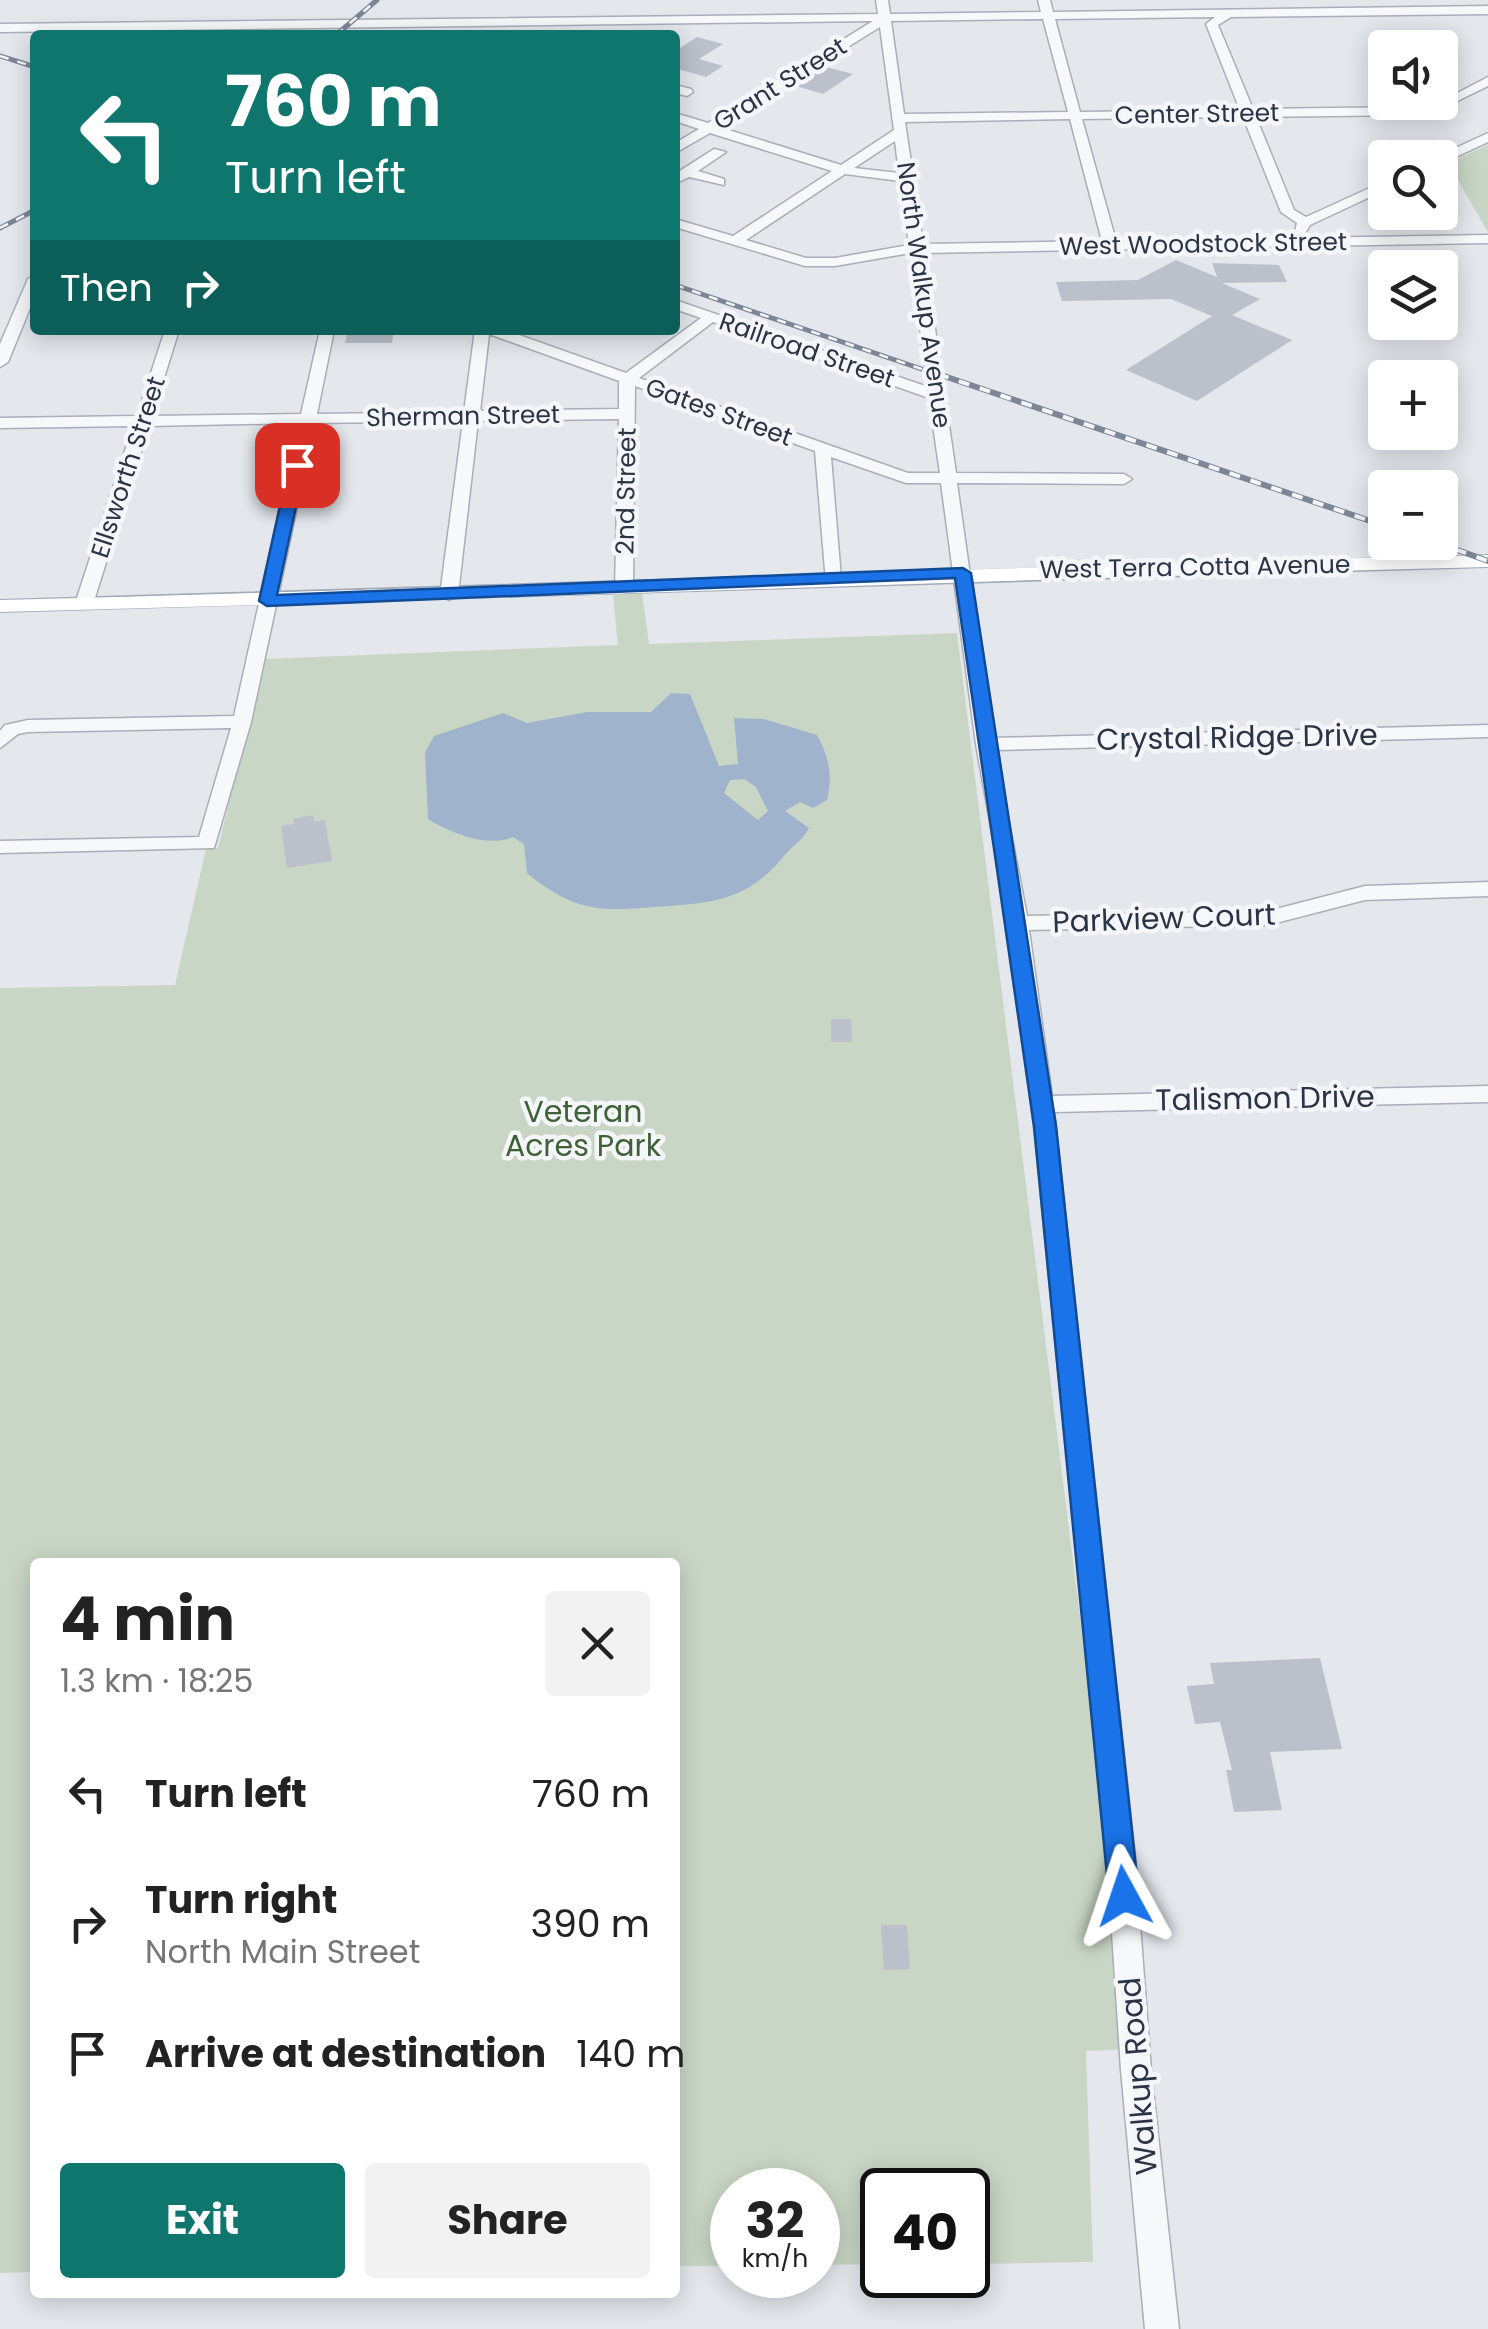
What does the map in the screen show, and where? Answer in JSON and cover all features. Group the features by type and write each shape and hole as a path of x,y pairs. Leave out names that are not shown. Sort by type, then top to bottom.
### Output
{"main road":[{"name":"West Terra Cotta Avenue","path":"0,606 449,595 963,573 1488,561"}],"street":[{"path":"680,34 694,26 685,0"},
{"name":"North Walkup Avenue","path":"882,0 963,573"},
{"path":"1044,0 1110,246"},
{"path":"1246,0 1212,24 1288,212 1305,222"},
{"path":"1382,11 1395,0"},
{"path":"0,28 399,24 495,16 690,20 1488,10"},
{"path":"841,18 861,23 867,30"},
{"name":"Grant Street","path":"680,146 886,18"},
{"name":"Center Street","path":"900,125 1077,116 1425,110 1488,81"},
{"path":"680,118 842,168 875,176 908,177"},
{"path":"734,242 900,125"},
{"path":"1458,151 1488,137"},
{"path":"680,146 719,152 681,176"},
{"path":"681,176 719,182"},
{"path":"1302,242 1299,228 1305,222 1368,193"},
{"name":"West Woodstock Street","path":"680,225 805,262 835,262 918,249 1488,240"},
{"path":"0,362 8,326 30,288"},
{"name":"Railroad Street","path":"680,306 938,396"},
{"path":"627,379 711,317"},
{"name":"Ellsworth Street","path":"84,604 170,335"},
{"path":"0,847 207,843 242,722 327,335"},
{"path":"449,595 481,335"},
{"name":"Gates Street","path":"505,335 906,478 1124,478"},
{"name":"2nd Street","path":"624,588 627,379"},
{"name":"Sherman Street","path":"0,423 627,414"},
{"path":"823,450 832,578"},
{"name":"Walkup Road","path":"963,573 1042,1104 1121,1857 1135,2060 1162,2329"},
{"path":"1,739 28,726 242,722"},
{"name":"Crystal Ridge Drive","path":"986,744 1488,730"},
{"name":"Parkview Court","path":"1018,924 1268,918 1364,893 1488,889"},
{"name":"Talismon Drive","path":"1042,1104 1488,1094"}],"green space":[{"path":"1488,145 1488,232 1458,180 1458,158"},
{"name":"Veteran Acres Park","path":"642,593 649,644 957,633 1134,2049 1086,2051 1093,2262 990,2264 990,2168 860,2168 860,2264 840,2265 840,2168 710,2168 710,2266 680,2266 680,1558 30,1558 30,2272 0,2273 0,988 175,985 206,849 218,848 263,659 618,645 613,595"}],"water":[{"path":"671,693 690,694 719,766 738,764 734,718 764,719 817,735 829,767 827,800 813,808 800,802 785,811 809,828 771,870 746,889 720,899 688,904 594,908 563,897 527,873 524,844 513,837 481,840 428,819 425,753 434,736 503,713 527,723 587,712 651,712","holes":["744,779 756,787 768,811 758,820 724,793 730,780"]}],"building":[{"path":"697,37 723,44 699,59 723,66 706,77 680,69 680,48"},
{"path":"826,67 853,74 823,94 796,86"},
{"path":"1176,260 1217,277 1212,263 1279,265 1287,282 1222,283 1260,299 1232,315 1292,340 1197,401 1126,370 1212,316 1171,299 1062,301 1056,282 1138,280"},
{"path":"347,335 393,335 392,343 345,343"},
{"path":"313,815 314,822 325,820 332,861 287,868 281,826"},
{"path":"831,1019 851,1019 852,1042 831,1042"},
{"path":"1320,1658 1342,1749 1270,1752 1282,1810 1234,1812 1226,1770 1232,1770 1220,1722 1195,1724 1187,1686 1214,1684 1210,1663"},
{"path":"881,1925 907,1925 910,1969 884,1970"}],"railway":[{"path":"342,30 377,0"},
{"path":"0,56 30,65"},
{"path":"0,228 30,213"},
{"path":"680,287 945,377"},
{"path":"938,374 1368,520"},
{"path":"1458,550 1488,561"}],"route":[{"path":"297,465 267,601 963,573 1045,1126 1124,1896"}]}
